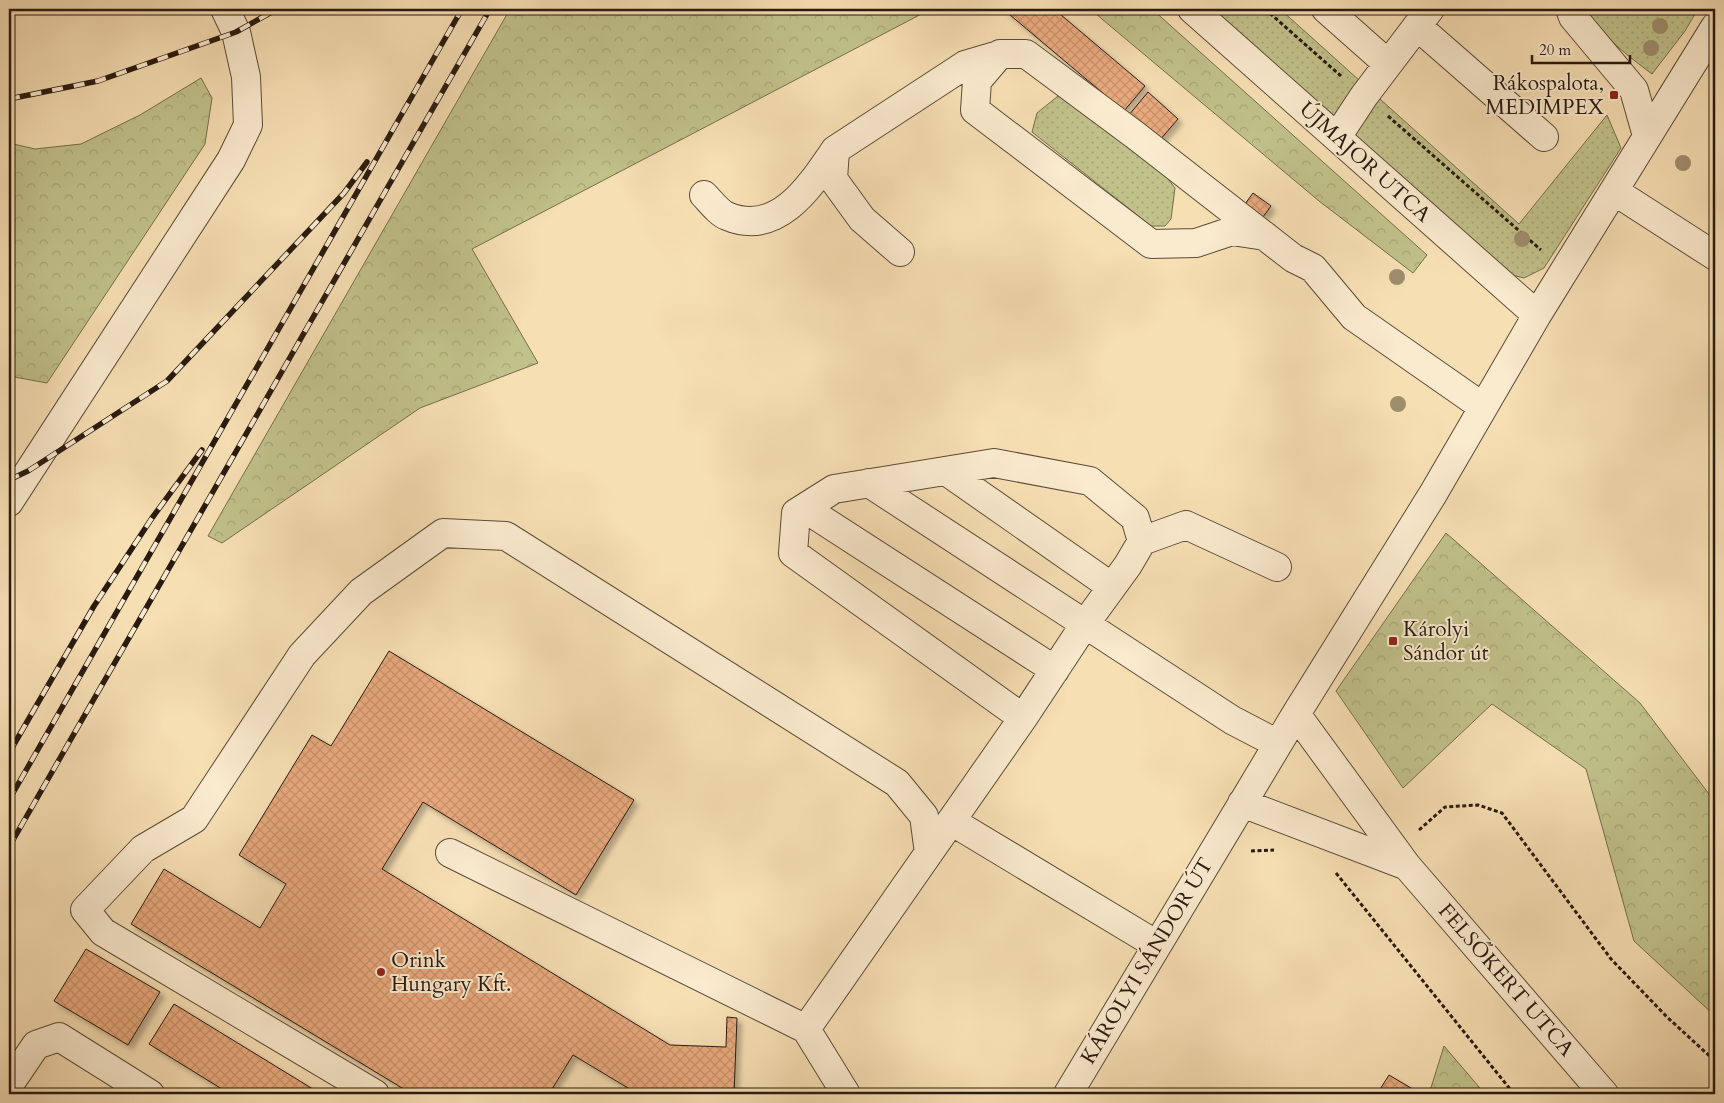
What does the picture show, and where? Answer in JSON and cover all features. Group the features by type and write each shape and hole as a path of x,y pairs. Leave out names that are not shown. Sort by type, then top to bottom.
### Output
{"street":[{"path":"9,502 231,160 248,125 246,77 236,32 225,9"},
{"name":"ÚJMAJOR UTCA","path":"1192,9 1537,315"},
{"path":"1326,9 1388,64"},
{"path":"1570,9 1573,17 1634,90 1647,136"},
{"path":"1337,137 1364,96 1424,17 1544,137"},
{"name":"KÁROLYI SÁNDOR ÚT","path":"1068,1094 1296,714 1433,494 1537,315 1715,27"},
{"path":"1000,54 977,81 975,110 1151,244 1196,243 1232,230 1265,236"},
{"path":"704,195 726,216 752,221 781,214 808,190 835,150 965,66 1000,54 1026,54 1135,134 1293,258 1313,268 1354,317 1483,407"},
{"path":"835,150 833,179 862,219 900,252"},
{"path":"1614,191 1715,256"},
{"path":"1023,718 793,553 796,513 834,489 994,462 1090,481 1135,518 1142,541"},
{"path":"946,471 1112,587"},
{"path":"869,483 1232,720 1278,744"},
{"path":"804,508 1055,670"},
{"path":"806,1028 1023,718 1142,541 1186,525 1277,567"},
{"path":"376,1094 103,932 85,910 143,849 194,819 302,655 361,592 443,533 506,536 898,783 924,816 929,853"},
{"name":"FELSŐKERT UTCA","path":"1296,714 1402,859 1604,1094"},
{"name":"FELSŐKERT UTCA","path":"1242,803 1402,859"},
{"path":"951,821 1157,946"},
{"path":"450,853 806,1028 846,1094"},
{"path":"9,1085 36,1045 59,1037 150,1094"}],"path":[{"path":"1265,9 1565,270"},
{"path":"1402,859 1445,807 1478,805 1502,813 1611,960 1667,1017 1715,1061"},
{"path":"1242,852 1284,852"},
{"path":"1333,868 1514,1094"}],"green space":[{"path":"510,9 931,9 472,249 538,363 420,408 222,543 208,536"},
{"path":"1090,9 1152,9 1427,255 1413,273 1319,201"},
{"path":"1203,9 1280,9 1519,224 1607,115 1621,148 1544,268 1524,278 1500,272"},
{"path":"1586,9 1698,9 1685,31 1652,74 1607,37"},
{"path":"201,78 212,98 205,144 47,383 9,376 9,143 35,149 81,144 140,115"},
{"path":"1058,96 1091,114 1122,135 1151,160 1175,188 1171,219 1165,226 1151,226 1032,132 1037,113"},
{"path":"1446,533 1640,703 1715,802 1715,1016 1634,941 1586,769 1492,704 1403,788 1336,691"},
{"path":"1444,1046 1485,1094 1429,1094"}],"building":[{"path":"1003,9 1054,9 1145,86 1124,111"},
{"path":"1148,92 1178,119 1159,141 1129,115"},
{"path":"1253,193 1271,206 1263,217 1245,204"},
{"path":"1715,598 1715,609 1710,602"},
{"path":"389,651 634,800 576,895 423,802 382,869 670,1045 726,1047 727,1017 737,1018 734,1094 638,1094 573,1055 549,1094 412,1094 131,924 164,869 260,928 286,884 239,855 312,735 331,746"},
{"path":"86,949 160,992 128,1045 54,1001"},
{"path":"174,1004 321,1094 230,1094 149,1044"},
{"path":"1389,1075 1421,1094 1377,1094"}],"railway":[{"path":"9,99 98,81 236,32 277,9"},
{"path":"9,800 462,9"},
{"path":"9,847 490,9"},
{"path":"9,480 28,471 167,381 344,193 367,162"},
{"path":"9,753 94,606 152,518 202,450"}],"place":[{"name":"Rákospalota, MEDIMPEX","path":"1614,95"},
{"name":"Károlyi Sándor út","path":"1393,641"},
{"name":"Orink Hungary Kft.","path":"381,972"}]}
